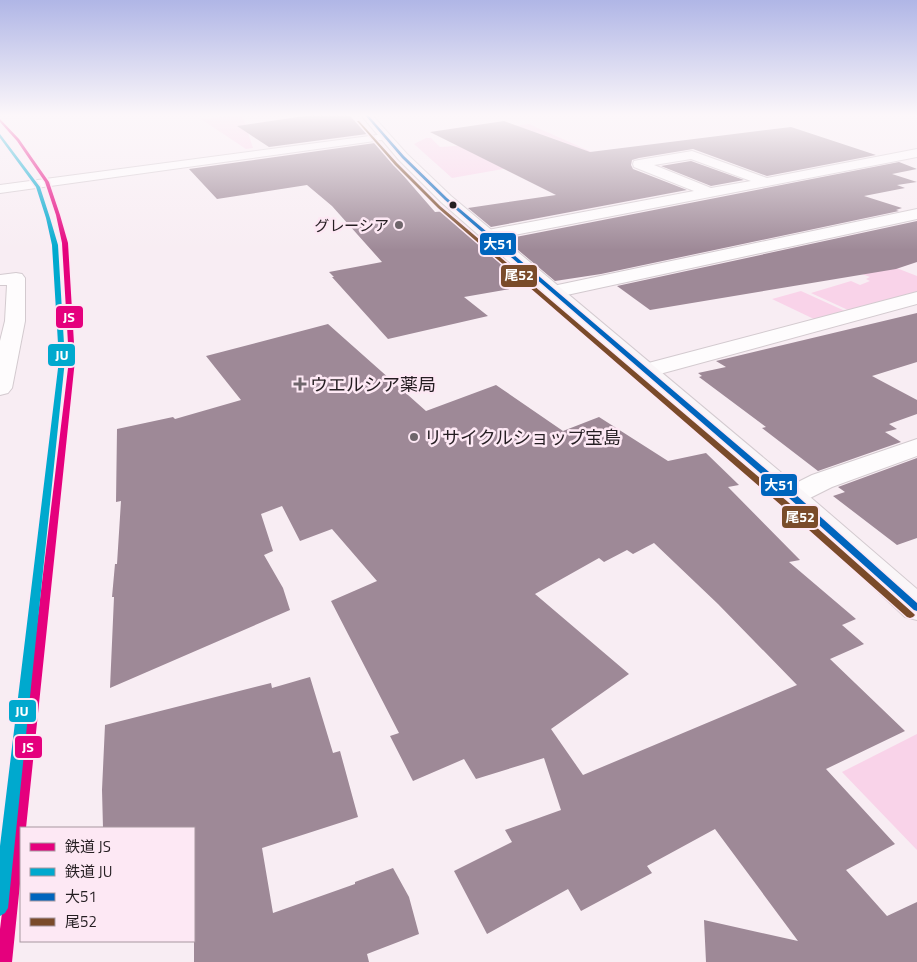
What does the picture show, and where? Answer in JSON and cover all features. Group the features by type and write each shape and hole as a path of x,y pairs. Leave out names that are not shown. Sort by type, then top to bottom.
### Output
{"main road":[{"path":"407,160 430,184 488,235 792,496 917,608"}],"street":[{"path":"0,189 216,160"},
{"path":"663,160 639,164 710,193"},
{"path":"706,160 769,182"},
{"path":"488,235 888,160"},
{"path":"883,161 908,169"},
{"path":"553,292 917,214"},
{"path":"0,280 16,278 0,384"},
{"path":"645,371 917,298"},
{"path":"792,496 822,482 917,446"}],"shaded area":[{"path":"432,160 555,160 452,178"},
{"path":"853,251 917,276 917,293 848,310 811,293 851,281 860,285 870,281 866,279 870,277 836,264"},
{"path":"801,291 845,311 816,320 772,299"},
{"path":"917,734 917,850 842,772"}],"building":[{"path":"254,160 390,160 435,212 448,211 532,285 464,297 488,316 388,339 329,272 382,262 332,206 307,185 217,199 189,169"},
{"path":"486,160 632,160 631,165 633,169 687,190 491,227 468,208 556,195"},
{"path":"723,160 851,160 767,176"},
{"path":"691,161 744,180 711,186 661,166"},
{"path":"899,162 917,169 892,174 917,182 897,185 905,188 864,196 902,208 896,210 899,211 601,274 555,281 505,239"},
{"path":"917,221 917,262 896,269 650,310 617,286"},
{"path":"917,313 917,362 872,376 917,400 917,414 889,424 897,429 885,432 901,442 818,471 762,428 766,427 699,377 702,376 698,373 726,367 716,361"},
{"path":"328,324 426,411 496,385 563,431 599,417 668,461 706,453 739,485 728,487 800,560 789,562 856,619 842,625 864,644 830,659 905,731 826,769 895,844 846,870 887,916 917,902 917,962 706,962 704,920 798,941 715,829 647,866 652,873 581,911 568,889 487,934 454,871 512,842 505,830 561,810 544,758 476,779 464,759 413,781 390,736 399,733 331,601 377,581 332,529 300,541 282,506 261,514 273,551 264,555 283,588 290,610 110,688 114,597 112,597 115,564 117,564 121,501 116,502 117,429 173,417 175,419 241,400 206,356","holes":["654,543 718,604 797,685 583,775 551,729 629,674 535,594 599,558 604,562 627,550 633,554"]},
{"path":"917,458 917,538 897,545 833,496 845,492 838,487"},
{"path":"310,677 333,753 340,751 358,817 262,848 273,913 355,884 355,882 393,868 409,897 419,934 367,954 369,962 194,962 195,827 103,827 102,790 105,725 271,683 272,688"}],"rail line":[{"name":"JU","path":"0,908 62,360 55,245 38,187 18,160"},
{"name":"JS","path":"4,962 72,360 65,243 47,182 32,160"}],"transit line":[{"name":"尾52","path":"392,160 439,207 785,504 910,615"},
{"name":"大51","path":"406,160 446,199 792,496 917,608"}],"place":[{"name":"グレーシア","path":"399,225"},
{"name":"ウエルシア薬局","path":"300,384"},
{"name":"リサイクルショップ宝島","path":"414,437"}]}
